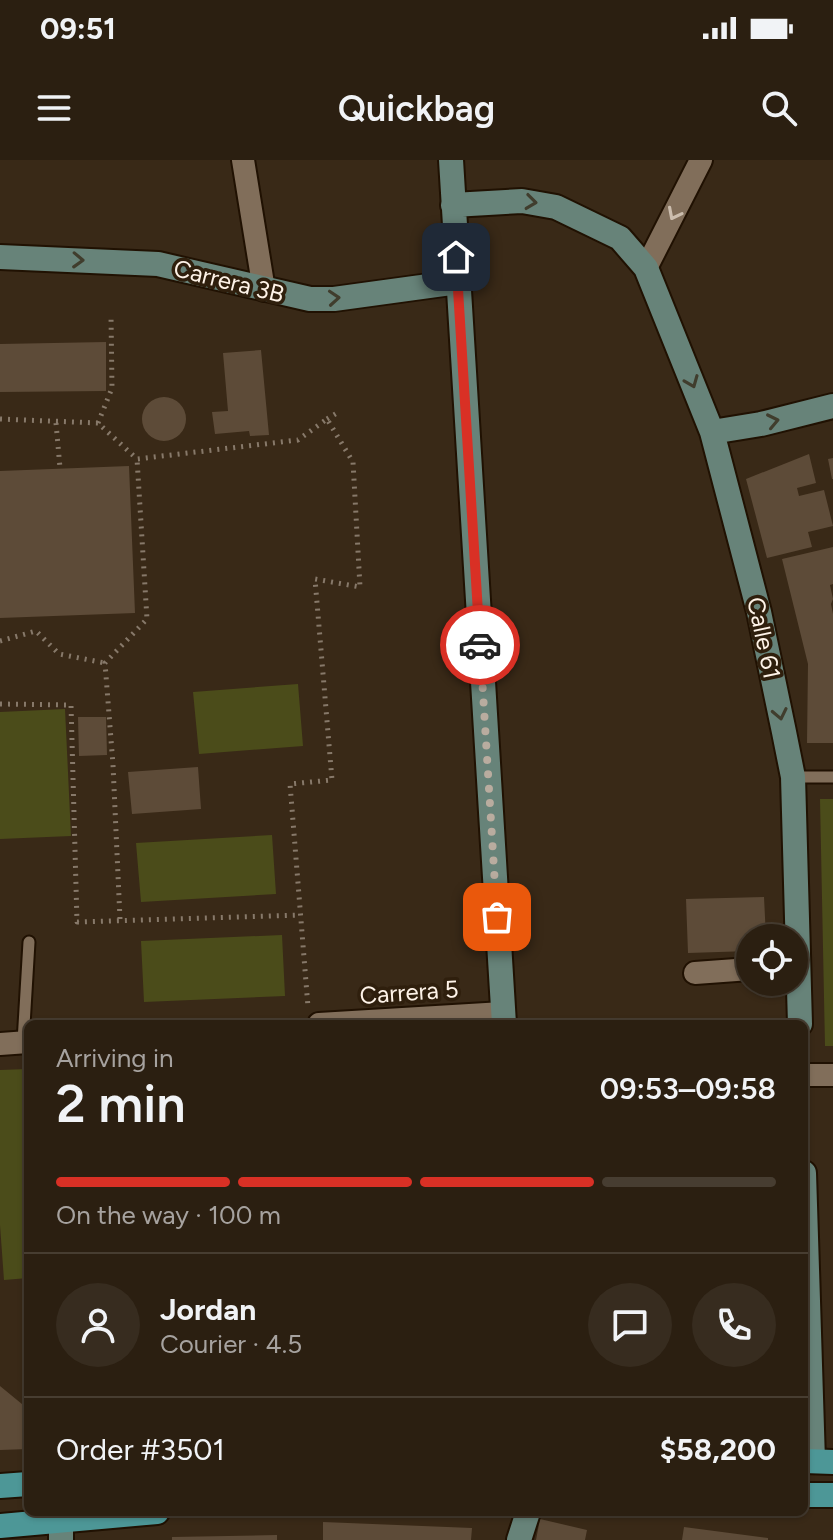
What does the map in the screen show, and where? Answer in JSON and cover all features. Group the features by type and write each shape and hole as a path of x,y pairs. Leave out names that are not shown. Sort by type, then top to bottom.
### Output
{"main road":[{"path":"0,1486 24,1484"},
{"path":"808,1495 833,1495"},
{"path":"0,1526 61,1524 125,1516"}],"street":[{"path":"243,160 264,290"},
{"path":"451,160 504,1018"},
{"path":"646,268 701,160"},
{"name":"Calle 61","path":"453,205 522,201 556,207 620,238 646,268 712,432 759,612 793,777 795,924"},
{"name":"Carrera 3B","path":"0,257 158,264 310,299 334,299 458,282"},
{"path":"712,432 833,406"},
{"path":"695,973 736,970"},
{"name":"Calle 61","path":"798,996 800,1020"},
{"name":"Carrera 5","path":"314,1016 504,1018"},
{"path":"0,1044 24,1042"},
{"path":"808,1075 833,1075"},
{"path":"808,1262 817,1461"},
{"path":"519,1540 527,1516"}],"lane":[{"path":"793,777 833,777"},
{"path":"26,1020 29,942"}],"path":[{"path":"98,423 112,388 111,316"},
{"path":"137,459 298,440 337,413"},
{"path":"0,419 98,423 137,459 147,619 105,663 120,919"},
{"path":"314,1016 299,915 290,784 332,780 315,579 360,587 353,462 327,419"},
{"path":"56,423 60,468"},
{"path":"0,641 36,631 59,654 105,663"},
{"path":"0,704 71,705 77,922 299,915"}],"shaded area":[{"path":"298,684 303,746 199,754 193,692"},
{"path":"65,709 71,836 0,839 0,712"},
{"path":"820,799 833,799 833,1046 825,1046"},
{"path":"272,835 276,894 141,902 136,843"},
{"path":"282,935 285,996 144,1002 141,941"},
{"path":"24,1069 24,1278 4,1280 0,1225 0,1070"}],"building":[{"path":"106,342 106,391 0,392 0,344"},
{"path":"261,350 269,435 250,436 249,431 215,434 212,412 228,411 223,353"},
{"path":"164,397 180,403 186,419 180,435 164,441 148,435 142,419 148,403"},
{"path":"809,454 816,483 797,488 799,496 824,490 833,526 808,532 812,547 767,558 746,479"},
{"path":"833,458 833,479 832,479 828,459"},
{"path":"129,466 135,613 0,618 0,471"},
{"path":"833,547 833,584 830,585 833,599 833,743 807,743 808,664 782,559"},
{"path":"78,717 106,717 107,755 79,756"},
{"path":"198,767 201,809 132,814 128,772"},
{"path":"764,897 765,924 736,924 736,951 688,953 686,899"},
{"path":"0,1386 24,1406 24,1449 0,1450"},
{"path":"540,1519 587,1530 585,1540 536,1540"},
{"path":"323,1522 472,1528 471,1540 323,1540"},
{"path":"684,1527 768,1538 768,1540 682,1540"},
{"path":"277,1535 277,1540 172,1540 172,1537"}],"way so far":[{"path":"480,645 497,917"}],"route":[{"path":"456,257 480,645"}]}
